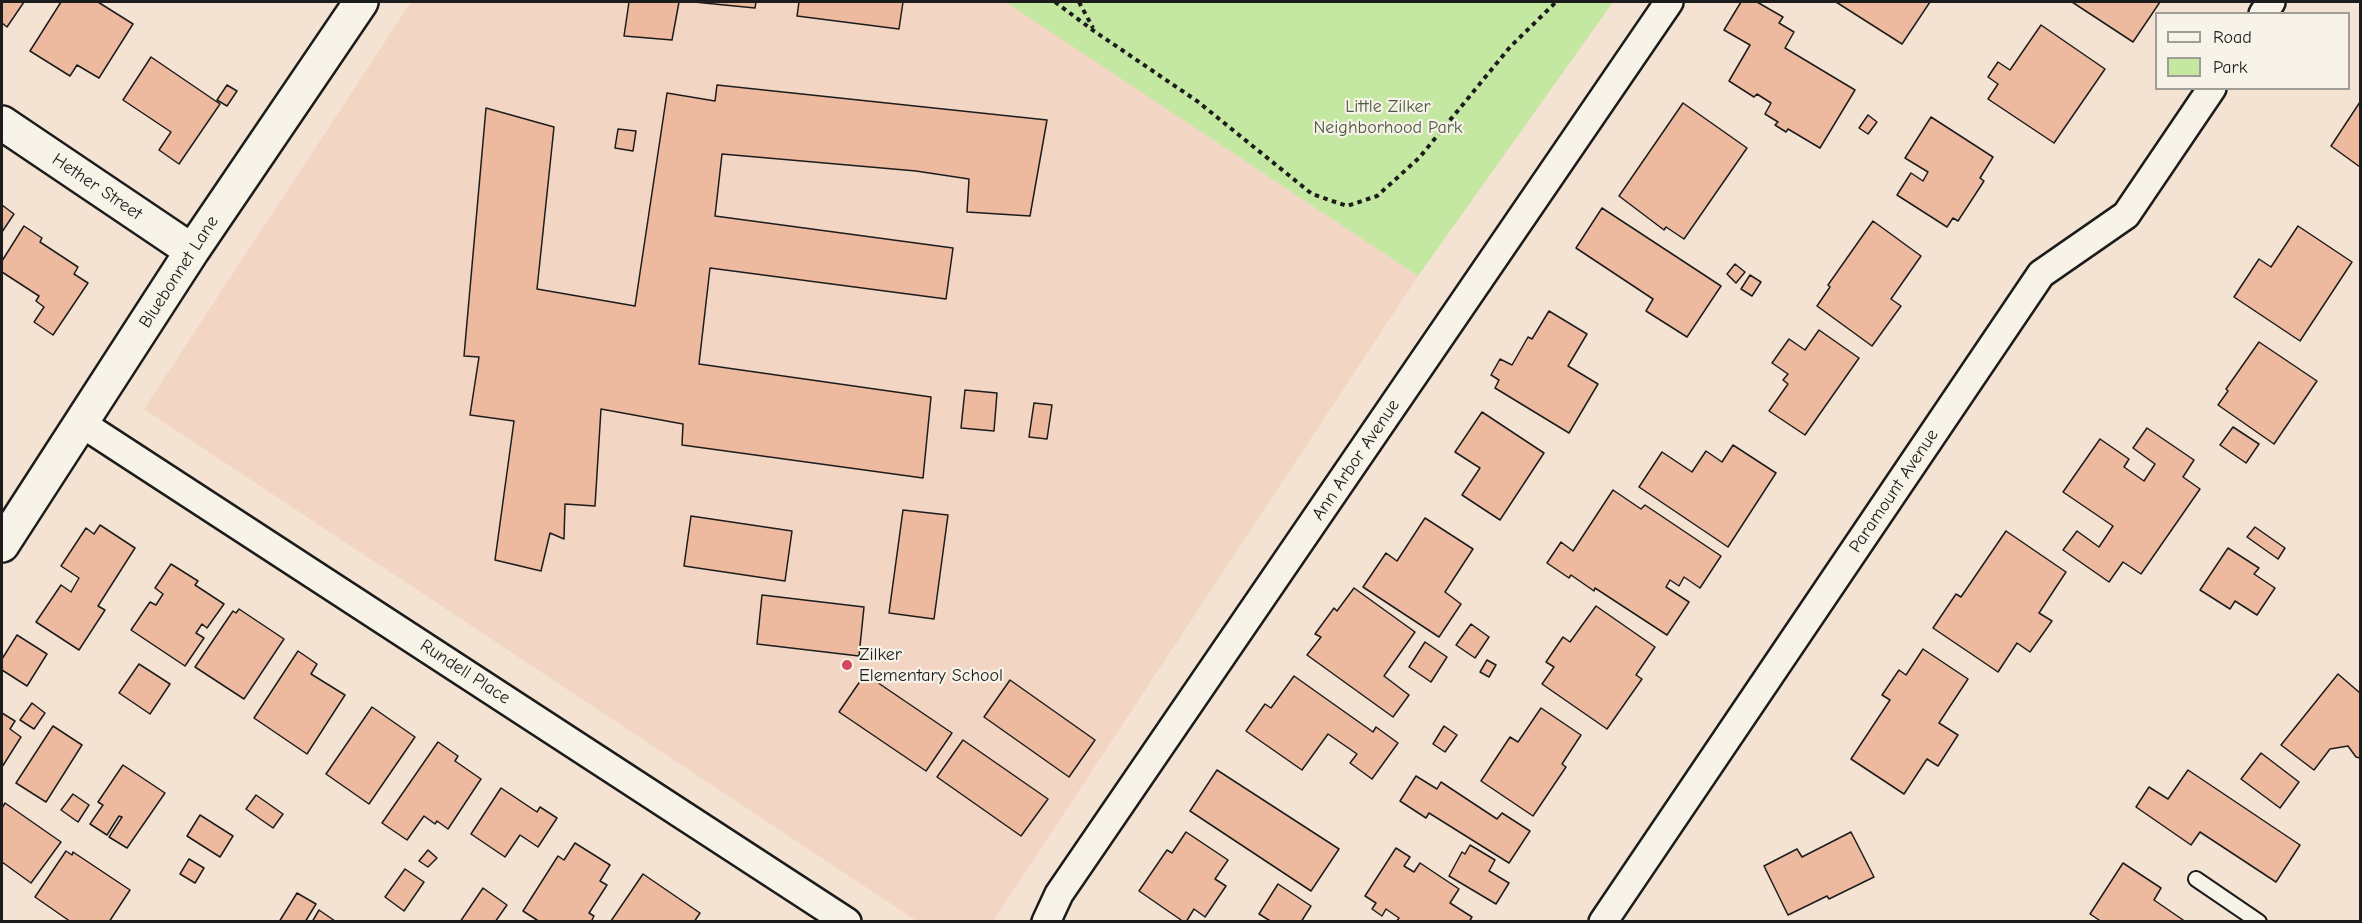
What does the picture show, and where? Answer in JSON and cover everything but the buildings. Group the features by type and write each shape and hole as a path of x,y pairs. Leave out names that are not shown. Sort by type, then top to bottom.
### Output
{"street":[{"name":"Bluebonnet Lane","path":"2,545 192,251 361,2"},
{"name":"Ann Arbor Avenue","path":"1046,921 1059,894 1670,2"},
{"name":"Paramount Avenue","path":"1603,921 2041,274 2126,215 2211,90"},
{"name":"Hether Street","path":"2,123 192,251"},
{"name":"Rundell Place","path":"81,423 847,921"}],"lane":[{"path":"2196,879 2259,921"}],"path":[{"path":"1055,2 1197,101 1312,194 1347,206 1377,196 1419,158 1510,47 1556,2"},
{"path":"1079,2 1094,31"}],"shaded area":[{"name":"Zilker Elementary School","path":"411,2 1006,2 1418,276 993,921 917,921 144,409"}],"green space":[{"name":"Little Zilker Neighborhood Park","path":"1006,2 1613,2 1418,276"}],"place":[{"name":"Zilker Elementary School","path":"847,665"}]}
